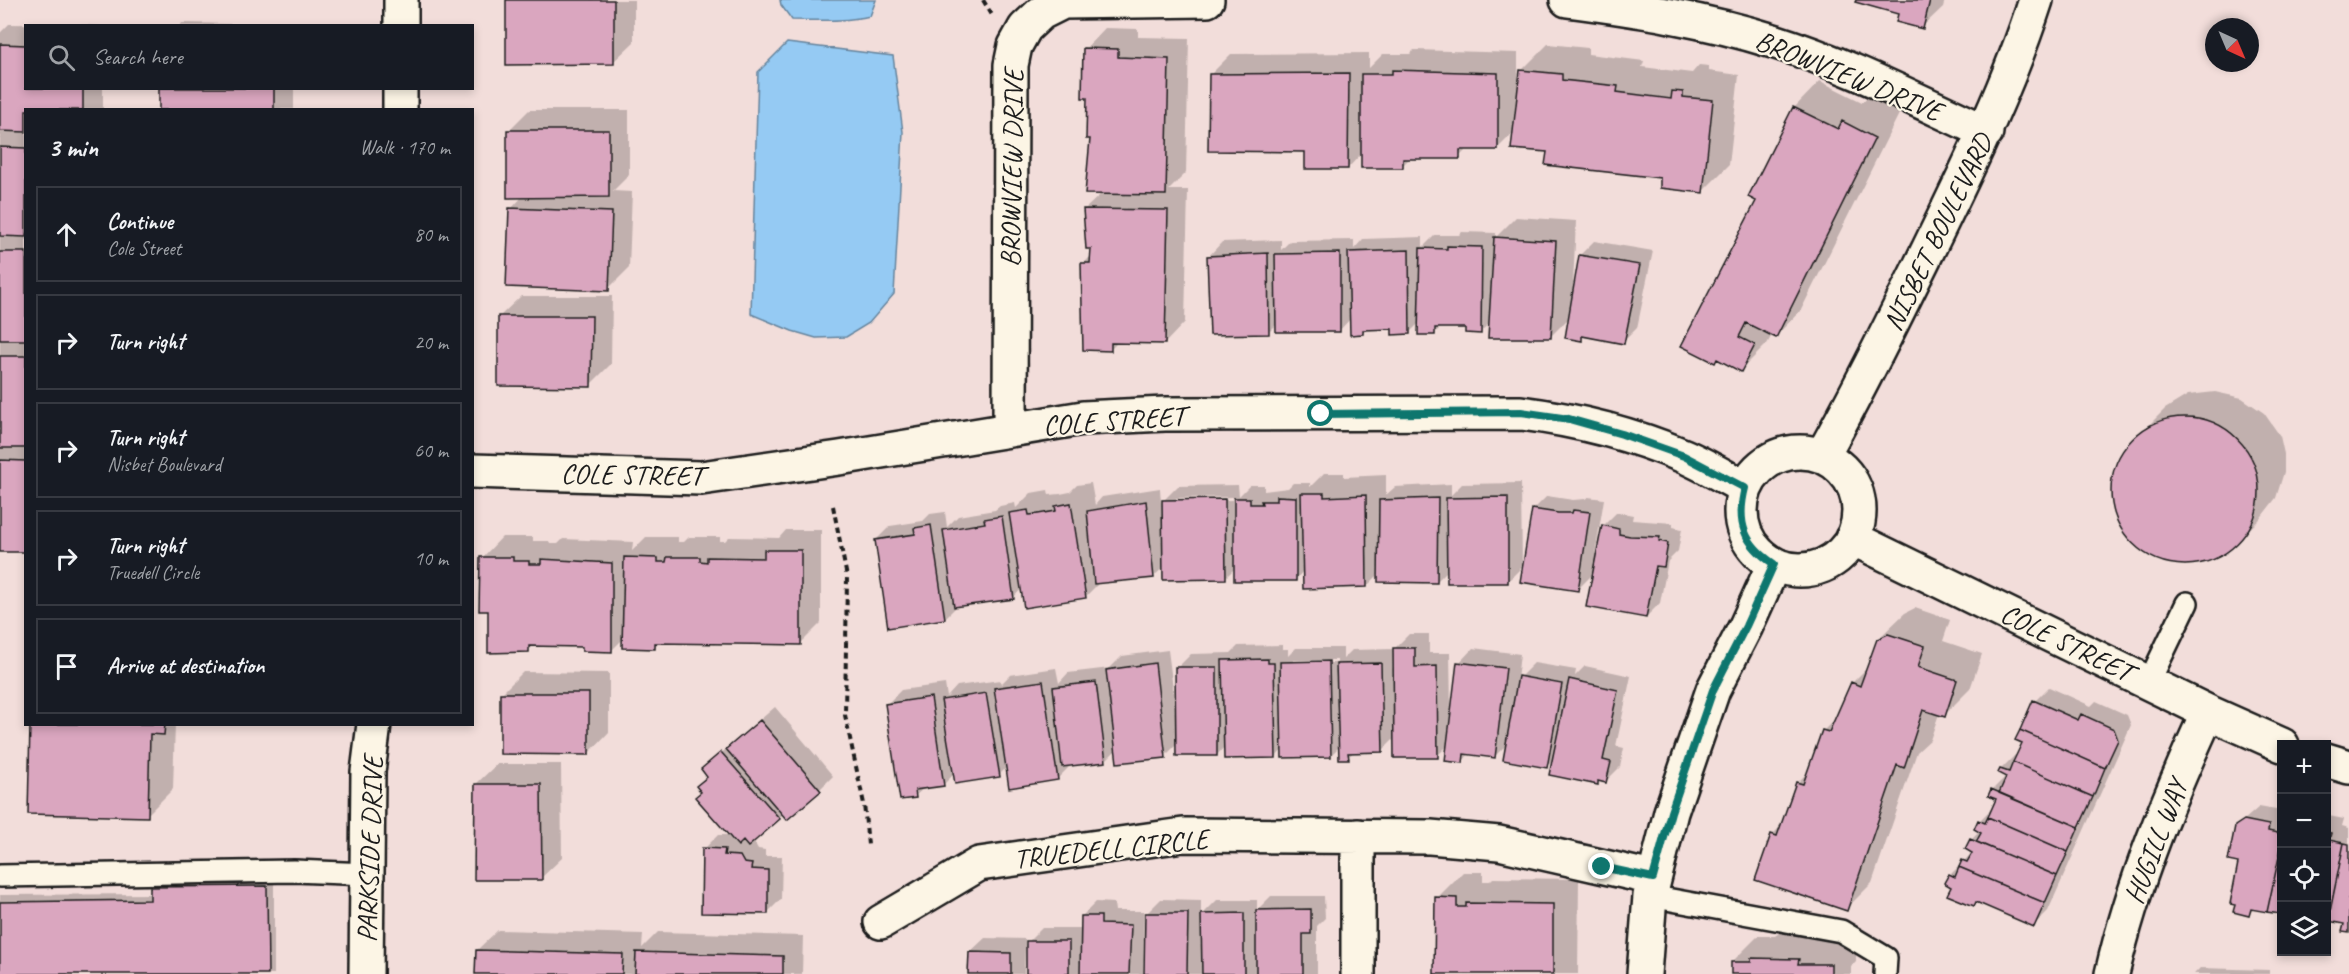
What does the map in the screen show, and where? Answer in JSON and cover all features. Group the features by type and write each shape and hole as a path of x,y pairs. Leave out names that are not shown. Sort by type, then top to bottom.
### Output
{"street":[{"path":"401,0 401,24"},
{"name":"BROWVIEW DRIVE","path":"1010,429 1011,65 1015,46 1026,28 1041,13 1063,2 1207,0"},
{"name":"BROWVIEW DRIVE","path":"1567,0 1718,25 1774,41 1832,62 1986,132"},
{"name":"NISBET BOULEVARD","path":"1822,456 1857,394 1986,132 2013,68 2036,0"},
{"path":"400,90 400,108"},
{"name":"COLE STREET","path":"474,471 701,478 1083,418 1165,414 1521,412 1569,419 1622,434 1684,456 1745,488"},
{"path":"1804,452 1822,456 1836,464 1847,476 1855,490 1859,506 1852,538 1841,553 1827,564 1809,569 1791,570 1774,564 1759,555 1748,540 1742,523 1741,505 1745,488 1755,472 1769,460 1786,454 1804,452"},
{"name":"COLE STREET","path":"1852,538 2208,712 2277,743"},
{"path":"1644,974 1652,887 1671,812 1713,690 1746,626 1774,564"},
{"name":"HUGILL WAY","path":"2112,974 2123,927 2154,833 2208,712"},
{"name":"PARKSIDE DRIVE","path":"366,974 368,772 374,726"},
{"path":"2331,762 2349,767"},
{"name":"TRUEDELL CIRCLE","path":"881,922 979,864 1183,835 1430,837 1499,843 1652,887"},
{"path":"1358,836 1358,974"}],"lane":[{"path":"2148,682 2187,603"},
{"path":"0,876 294,871 368,874"},
{"path":"1652,887 1841,931 1886,958 1885,974"}],"path":[{"path":"983,0 992,15"},
{"path":"833,506 847,577 844,715 864,804 868,845"}],"water":[{"path":"780,0 876,0 870,16 850,19 792,20"},
{"path":"787,43 893,56 903,132 894,294 869,323 846,337 816,338 751,314 758,72"}],"building":[{"path":"506,0 614,0 614,64 506,65"},
{"path":"1856,0 1930,0 1923,29 1896,22 1898,14 1855,2"},
{"path":"0,44 24,45 24,90 83,90 83,108 24,108 24,132 0,131"},
{"path":"1083,48 1118,49 1118,57 1169,59 1166,195 1085,194 1090,139 1086,139 1087,98 1082,98"},
{"path":"1392,70 1498,73 1498,150 1460,150 1460,159 1403,159 1403,168 1361,168 1361,74 1392,74"},
{"path":"1520,70 1562,74 1562,80 1618,86 1617,92 1671,99 1672,91 1683,92 1683,97 1713,100 1703,193 1660,188 1660,178 1545,165 1547,152 1511,149"},
{"path":"1349,73 1348,169 1305,169 1305,152 1208,151 1209,74"},
{"path":"159,90 274,90 274,108 159,108"},
{"path":"1793,107 1838,129 1842,121 1875,138 1776,338 1746,323 1739,337 1755,345 1741,372 1717,359 1715,363 1681,346 1756,201 1748,197"},
{"path":"507,130 609,130 609,197 507,198"},
{"path":"0,147 24,148 24,237 0,236"},
{"path":"509,208 612,212 609,291 506,287"},
{"path":"1083,209 1168,210 1165,344 1111,343 1111,351 1083,350 1081,263 1090,263 1091,249 1086,249"},
{"path":"1494,237 1556,241 1551,338 1488,338"},
{"path":"1447,246 1482,247 1481,334 1465,333 1465,328 1435,328 1435,335 1418,335 1420,248 1447,249"},
{"path":"1409,250 1410,334 1392,335 1392,329 1363,330 1363,334 1350,335 1348,252"},
{"path":"0,252 24,252 24,340 0,340"},
{"path":"1268,253 1269,334 1210,335 1207,256"},
{"path":"1340,253 1340,332 1276,332 1275,254"},
{"path":"1579,255 1640,265 1624,344 1582,336 1582,341 1565,338"},
{"path":"498,316 592,316 591,387 498,386"},
{"path":"0,356 24,356 24,448 0,448"},
{"path":"2185,417 2213,422 2226,429 2237,439 2247,450 2254,463 2259,491 2254,519 2247,532 2237,543 2226,553 2213,560 2185,565 2157,560 2144,553 2133,543 2123,532 2116,519 2111,491 2116,463 2123,450 2133,439 2144,429 2157,422"},
{"path":"0,460 24,461 24,552 0,552"},
{"path":"1301,493 1324,493 1324,497 1366,495 1367,587 1303,589"},
{"path":"1277,496 1296,497 1296,581 1234,581 1234,498 1250,498 1250,504 1262,504 1261,501 1277,501"},
{"path":"1508,497 1508,583 1447,583 1446,498"},
{"path":"1438,498 1437,583 1378,582 1379,500"},
{"path":"1225,499 1226,579 1163,580 1162,500"},
{"path":"1146,501 1154,578 1094,584 1087,511"},
{"path":"1071,503 1086,598 1024,608 1009,513 1028,510 1029,515 1038,514 1056,511 1055,506"},
{"path":"1532,509 1558,513 1572,513 1573,510 1590,512 1578,591 1520,582"},
{"path":"1002,516 1014,599 954,607 943,530 985,523 984,519"},
{"path":"931,525 945,619 888,628 875,540 915,534 914,528"},
{"path":"1602,525 1619,529 1619,534 1660,537 1659,541 1668,543 1664,567 1656,566 1646,618 1586,607"},
{"path":"764,550 801,550 801,645 655,643 655,649 622,648 624,557 658,558 658,562 666,562 667,557 700,557 700,561 707,562 707,557 764,558"},
{"path":"480,557 513,557 513,561 529,561 529,564 541,564 541,559 612,563 612,652 582,651 582,647 529,646 529,652 488,653 488,611 479,611"},
{"path":"1888,634 1925,646 1918,667 1957,680 1945,717 1923,710 1904,768 1897,765 1847,911 1755,880 1771,834 1777,836 1796,782 1803,784 1822,730 1829,732 1851,682 1860,686 1877,639"},
{"path":"1393,648 1415,648 1415,667 1437,666 1438,758 1394,758"},
{"path":"1268,659 1268,663 1274,663 1276,758 1224,759 1222,660"},
{"path":"1329,661 1331,757 1282,758 1280,662"},
{"path":"1457,662 1506,668 1495,758 1464,754 1463,763 1445,761"},
{"path":"1155,663 1166,758 1117,763 1106,670"},
{"path":"1381,663 1383,752 1348,753 1349,759 1339,759 1336,664"},
{"path":"1175,667 1217,667 1217,756 1176,756"},
{"path":"1518,676 1562,684 1547,768 1503,760"},
{"path":"1569,679 1618,690 1603,760 1611,762 1606,783 1598,781 1598,785 1549,775"},
{"path":"1043,681 1058,780 1009,788 994,688"},
{"path":"1096,682 1106,762 1062,767 1053,687"},
{"path":"500,693 589,693 589,755 500,754"},
{"path":"986,693 1000,777 955,784 941,700"},
{"path":"931,697 944,786 915,790 916,798 900,800 885,704"},
{"path":"2033,700 2078,720 2081,714 2114,729 2118,740 2105,768 2020,730"},
{"path":"760,720 821,791 787,820 726,749"},
{"path":"30,726 165,726 164,735 150,734 148,817 28,814"},
{"path":"2020,730 2105,768 2093,797 2013,762 2022,743 2015,740"},
{"path":"721,752 780,819 748,847 743,841 738,846 695,797 701,792 696,786 707,777 701,769"},
{"path":"2013,762 2093,797 2079,827 1999,793 2006,777 1998,773 2000,769 2009,772"},
{"path":"475,784 541,784 542,880 474,880"},
{"path":"1991,789 2079,827 2068,852 1988,817 1996,799 1988,796"},
{"path":"1988,817 2068,852 2057,876 1976,842 1981,833 1974,829 1978,820 1985,823"},
{"path":"2244,820 2269,825 2268,831 2277,833 2277,866 2267,912 2251,909 2249,916 2233,912 2235,905 2230,904 2238,863 2228,861 2235,826"},
{"path":"1970,839 2057,876 2045,903 1959,867 1962,860 1967,862 1972,853 1965,849"},
{"path":"2331,840 2344,843 2331,906"},
{"path":"2344,843 2349,844 2349,933 2342,932 2344,924 2331,922 2331,906"},
{"path":"702,848 725,849 724,855 740,856 744,863 752,864 751,869 768,870 768,914 701,913"},
{"path":"2277,866 2277,913 2267,912"},
{"path":"1959,867 2045,903 2034,927 1976,902 1974,906 1947,895 1951,887 1944,883 1949,874 1955,877"},
{"path":"267,886 268,974 0,974 0,902 150,900 150,887"},
{"path":"1435,897 1457,898 1457,907 1466,907 1466,903 1553,904 1553,974 1434,974"},
{"path":"1311,909 1311,934 1303,934 1303,974 1256,974 1256,910"},
{"path":"1145,913 1188,913 1187,974 1144,974"},
{"path":"1244,913 1244,974 1202,974 1201,914"},
{"path":"1081,916 1101,916 1101,924 1131,925 1129,974 1080,974"},
{"path":"1026,941 1069,941 1069,974 1026,974"},
{"path":"476,950 623,954 622,974 475,974"},
{"path":"636,952 783,956 783,974 635,974"},
{"path":"969,952 1011,953 1011,974 968,974"},
{"path":"1751,958 1799,959 1798,964 1831,964 1831,974 1731,974 1731,962 1751,962"}],"route":[{"path":"1321,414 1521,412 1569,419 1622,434 1684,456 1745,488 1741,505 1742,523 1748,540 1759,555 1774,564 1746,626 1713,690 1671,812 1653,878 1602,867"}]}
